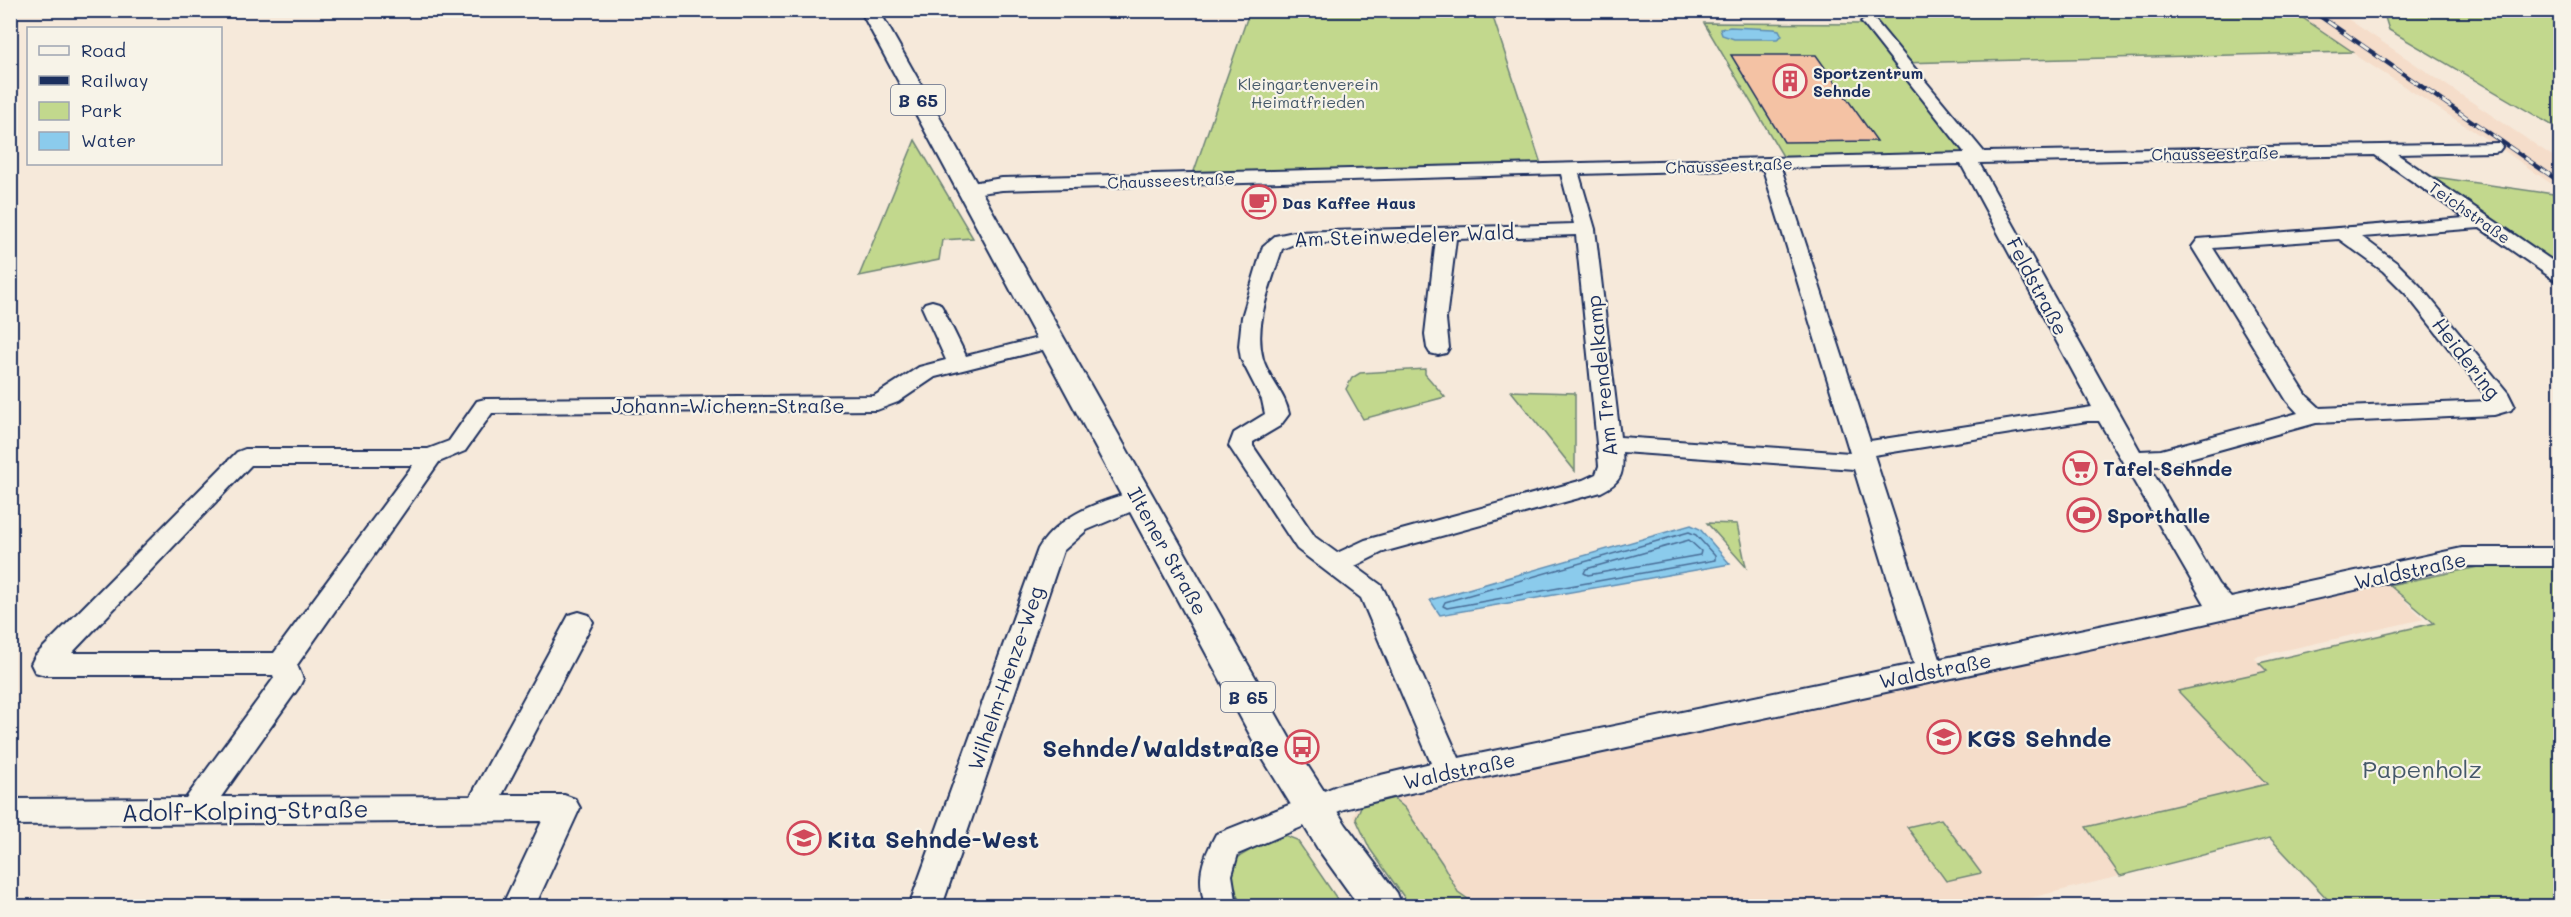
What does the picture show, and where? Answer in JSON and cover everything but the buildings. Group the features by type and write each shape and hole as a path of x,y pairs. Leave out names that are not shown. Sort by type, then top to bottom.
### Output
{"main road":[{"name":"B 65","path":"869,10 966,189"},
{"name":"Iltener Straße","path":"966,189 1140,498 1276,748 1313,808 1382,906"}],"street":[{"name":"Feldstraße","path":"1869,22 1973,158 2107,414 2209,591 2225,610"},
{"name":"Chausseestraße","path":"966,189 1002,184 1973,158 2493,147"},
{"name":"Teichstraße","path":"2378,149 2560,275"},
{"path":"1770,165 1775,174 1924,655 1932,671"},
{"name":"Am Trendelkamp","path":"1335,564 1374,546 1592,486 1607,479 1611,466 1586,229 1569,170"},
{"path":"2315,416 2298,400 2202,247 2205,243 2486,222"},
{"name":"Am Steinwedeler Wald","path":"1450,772 1372,592 1306,543 1241,446 1242,438 1272,421 1277,414 1277,406 1259,377 1251,357 1250,338 1273,246 1282,240 1294,238 1586,229"},
{"path":"1438,348 1436,338 1439,288 1447,244 1446,233"},
{"name":"Heidering","path":"2135,459 2161,458 2315,416 2343,412 2494,408 2503,405 2500,398 2413,290 2390,267 2344,233"},
{"path":"932,307 959,364"},
{"name":"Johann-Wichern-Straße","path":"431,457 457,446 485,406 878,403 894,397 912,380 927,372 1050,341"},
{"path":"1609,444 1862,456 1991,430 2087,414 2107,414"},
{"path":"282,664 45,664 244,457 431,457"},
{"path":"282,664 431,457"},
{"name":"Wilhelm-Henze-Weg","path":"925,906 1051,549 1058,536 1076,525 1140,498"},
{"name":"Waldstraße","path":"1221,906 1216,884 1216,862 1227,844 1359,791 2225,610 2462,557 2560,557"},
{"path":"480,808 579,622"},
{"path":"195,810 289,679 282,664"},
{"name":"Adolf-Kolping-Straße","path":"10,812 564,808 519,906"}],"shaded area":[{"path":"2291,11 2336,11 2560,161 2560,190 2506,152"},
{"name":"KGS Sehnde","path":"2389,585 2424,619 2254,657 2267,671 2179,691 2268,784 2087,828 2120,876 2026,899 2025,906 1418,906 1353,817 1360,802"}],"green space":[{"name":"Kleingartenverein Heimatfrieden","path":"1250,10 1491,11 1542,167 1192,177"},
{"path":"1858,10 2291,10 2353,52 1901,63 1968,155 1784,158 1704,23 1867,24"},
{"path":"2383,11 2560,11 2560,128 2389,30"},
{"path":"915,140 973,238 942,240 939,260 859,276"},
{"path":"2428,176 2560,195 2560,268"},
{"path":"1425,369 1425,374 1445,397 1363,419 1346,389 1352,378 1360,373"},
{"path":"1511,391 1575,393 1575,471"},
{"path":"1707,523 1737,524 1746,567"},
{"name":"Papenholz","path":"2483,566 2560,566 2560,906 2334,906 2270,838 2120,876 2086,827 2267,784 2178,691 2267,671 2259,663 2434,623 2389,585"},
{"path":"1392,797 1405,808 1442,863 1458,892 1478,906 1411,906 1406,900 1370,849 1356,819 1362,804"},
{"path":"1941,819 1981,873 1946,881 1907,827"},
{"path":"1279,833 1297,840 1342,906 1241,906 1227,864"}],"water":[{"path":"1730,27 1774,29 1779,30 1782,36 1777,39 1734,39 1722,35 1720,29"},
{"path":"1691,525 1700,529 1730,564 1440,615 1430,600"}],"railway":[{"path":"2311,10 2560,182"}],"place":[{"name":"Sportzentrum Sehnde","path":"1790,81"},
{"name":"Das Kaffee Haus","path":"1259,202"},
{"name":"Tafel Sehnde","path":"2080,468"},
{"name":"Sporthalle","path":"2084,515"},
{"name":"KGS Sehnde","path":"1944,737"},
{"name":"Sehnde/Waldstraße","path":"1302,747"},
{"name":"Kita Sehnde-West","path":"804,838"}]}
